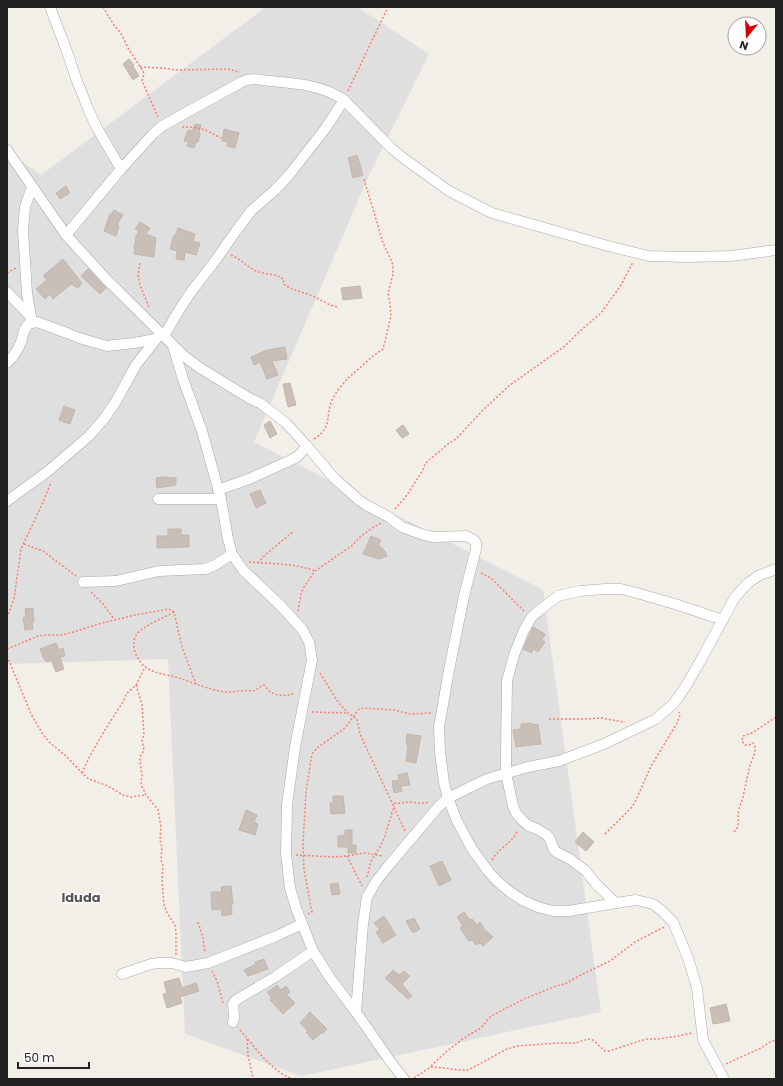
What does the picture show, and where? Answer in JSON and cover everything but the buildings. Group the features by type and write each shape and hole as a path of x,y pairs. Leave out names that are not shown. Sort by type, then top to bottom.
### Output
{"street":[{"path":"50,7 89,111 97,128 121,169"},
{"path":"66,235 121,169 144,143 162,126 228,89 248,80 262,80 303,85 328,91 336,95 344,100 391,148 402,157 450,192 492,213 649,256 731,256 776,250"},
{"path":"7,501 48,472 89,436 103,420 115,403 136,364 160,336 251,211 290,175 325,129 344,100"},
{"path":"7,150 66,235 106,280 151,323 160,336 172,344 184,356 200,368 249,398 260,403 286,423 334,478 385,520 424,535 434,537 466,536 474,540 476,543 476,549 455,636 439,727 440,752 446,800 472,849 488,871 510,892 524,901 538,907 569,911 636,900 653,904 673,922 688,958 697,988 703,1040 724,1079"},
{"path":"7,363 12,358 21,343 24,330 31,320 27,293 23,230 25,207 32,186"},
{"path":"7,292 31,320 79,338 107,346 134,344 160,336"},
{"path":"172,344 202,431 219,494 228,539 235,558 243,570 280,605 302,629 309,642 312,660 291,774 288,798 286,854 290,888 300,920 313,951 330,978 404,1079"},
{"path":"158,499 219,494 289,461 296,457 306,446"},
{"path":"83,582 116,581 159,571 205,569 235,558"},
{"path":"356,1012 363,924 368,895 409,840 446,800 487,779 506,773 559,761 604,744 656,719 674,703 702,658 735,597 748,583 758,576 776,569"},
{"path":"616,903 596,884 586,871 570,859 554,850 547,835 538,829 529,826 523,821 516,813 513,806 506,773 506,702 508,675 514,655 524,630 531,618 558,596 580,591 621,589 678,605 723,620"},
{"path":"122,974 151,964 172,963 186,967 208,963 274,937 300,920"},
{"path":"233,1022 233,1004 236,1000 275,977 313,951"}],"path":[{"path":"103,7 122,35 144,74 142,81 162,126"},
{"path":"344,100 388,7"},
{"path":"140,67 176,70 237,70 243,73 248,80"},
{"path":"176,127 196,127 220,138"},
{"path":"306,446 324,430 328,421 332,399 346,379 372,356 383,349 385,344 391,316 388,293 393,268 392,262 383,243 364,179"},
{"path":"222,251 240,259 257,271 281,277 284,280 284,285 292,290 309,294 320,299 324,303 338,307"},
{"path":"293,619 299,610 301,594 304,587 315,571 353,545 360,537 385,520 407,495 423,470 425,464 429,460 456,439 483,410 510,385 565,346 601,313 614,296 638,254"},
{"path":"140,263 138,275 148,306 151,323"},
{"path":"7,618 14,599 21,549 44,500 57,463"},
{"path":"258,563 264,555 294,531"},
{"path":"24,544 42,551 78,577 115,620"},
{"path":"235,558 258,563 306,568 315,571"},
{"path":"469,576 479,573 491,578 531,618"},
{"path":"7,649 38,636 67,634 93,625 169,609 174,612 182,647 196,684"},
{"path":"174,612 138,633 134,640 137,657 145,667 155,672 213,690 236,692 245,690 254,691 260,686 264,685 270,692 281,695 306,691"},
{"path":"7,656 26,703 40,730 49,742 66,756 89,779 108,786 123,795 131,797 146,795"},
{"path":"312,660 331,693 358,722 360,734 409,840"},
{"path":"82,773 86,762 102,734 124,700 126,694 136,685 145,667"},
{"path":"136,685 142,705 144,735 142,740 144,750 140,757 142,775 141,784 146,795 158,810 161,827 160,840 162,847 161,860 163,865 164,905 167,913 175,925 176,957 178,965"},
{"path":"605,834 632,807 649,770 677,723 680,715 674,703"},
{"path":"300,920 312,912 304,870 303,829 306,792 312,754 317,748 345,728 359,709 394,710 410,714 442,713"},
{"path":"302,711 348,713"},
{"path":"734,832 738,829 739,808 743,799 749,768 756,752 755,745 753,743 749,745 742,741 743,736 752,733 776,717"},
{"path":"549,719 602,718 623,722 628,721"},
{"path":"393,804 408,802 422,803 437,799 446,800"},
{"path":"368,895 366,879 370,865 385,836 393,804"},
{"path":"488,871 492,859 502,847 510,842 516,835 523,821"},
{"path":"286,854 326,857 365,853 376,854"},
{"path":"347,856 368,895"},
{"path":"198,922 203,938 205,956 217,981 223,1004"},
{"path":"412,1079 430,1067 447,1051 467,1036 481,1028 491,1016 524,999 556,986 565,984 610,961 635,942 673,922"},
{"path":"233,1022 277,1069 292,1079"},
{"path":"430,1067 468,1070 507,1049 518,1046 576,1043 588,1039 593,1040 605,1050 609,1051 646,1039 678,1036 701,1030"},
{"path":"247,1038 248,1055 253,1079"},
{"path":"717,1068 776,1040"}],"shaded area":[{"path":"266,7 357,7 429,54 370,173 254,442 543,590 601,1012 301,1076 185,1034 168,659 7,664 7,151 41,175"}],"district":[{"name":"Iduda","path":"81,897"}]}
